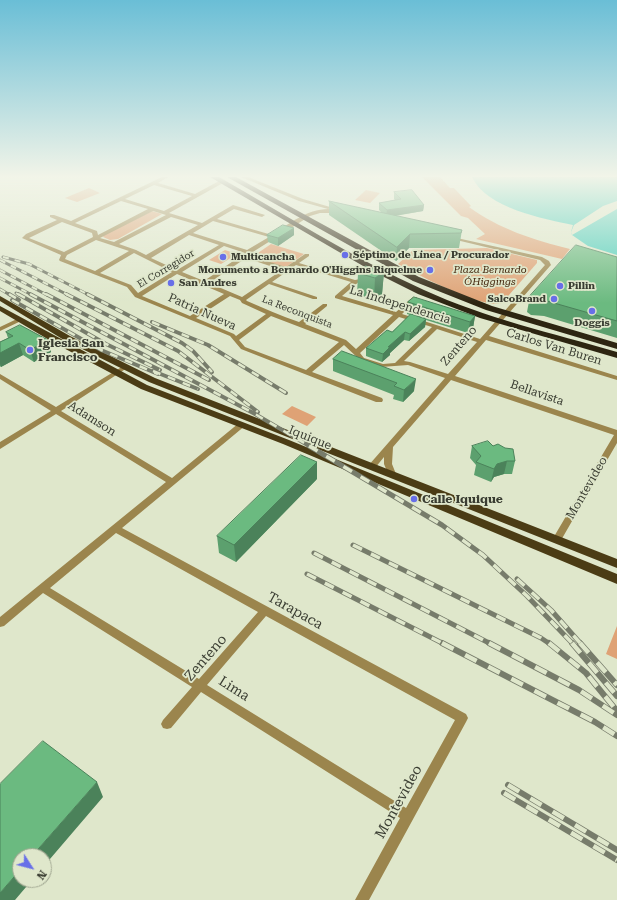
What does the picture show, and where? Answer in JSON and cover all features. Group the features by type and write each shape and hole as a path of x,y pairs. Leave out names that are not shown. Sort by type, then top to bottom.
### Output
{"highway":[{"path":"289,219 373,268 421,292 498,321 617,355"},
{"path":"309,219 416,279 447,292 505,313 617,346"}],"main road":[{"name":"Iquique","path":"0,298 120,370 273,427 617,564"},
{"name":"Iquique","path":"0,308 19,320 120,370 175,400 242,425 617,579"},
{"path":"242,425 261,424 273,427"},
{"path":"392,474 396,482 411,494"}],"street":[{"path":"71,223 79,219"},
{"path":"63,257 133,219"},
{"path":"115,244 163,219"},
{"path":"183,219 202,225"},
{"path":"146,258 211,219"},
{"path":"216,219 271,236"},
{"path":"204,284 271,236 299,219"},
{"name":"La Reconquista","path":"61,220 95,232 96,238 134,251 146,258 204,284 243,299 244,302 270,314 344,341 362,359 383,366 408,363 450,376"},
{"name":"Patria Nueva","path":"61,220 28,235 25,238 95,272 129,286 137,296 232,335 243,348 379,400"},
{"path":"188,233 224,244 286,269"},
{"name":"Zenteno","path":"372,466 548,265 547,262 542,259 446,236"},
{"name":"El Corregidor","path":"137,296 224,244"},
{"path":"95,272 134,251"},
{"path":"243,299 307,255"},
{"path":"294,263 356,282 373,268"},
{"path":"268,282 315,298"},
{"name":"La Independencia","path":"356,282 337,297 436,327 482,339"},
{"path":"191,318 228,294"},
{"path":"356,353 415,298"},
{"path":"300,325 325,305"},
{"path":"236,339 270,314"},
{"path":"0,329 19,320"},
{"path":"398,364 436,327"},
{"name":"Carlos Van Buren","path":"482,339 617,378"},
{"path":"308,373 344,341"},
{"path":"0,446 120,370"},
{"name":"Adamson","path":"0,376 172,482"},
{"name":"Bellavista","path":"450,376 617,434"},
{"path":"0,623 242,425"},
{"name":"Montevideo","path":"557,540 617,434"},
{"path":"389,446 388,464 392,474"},
{"name":"Tarapaca","path":"115,529 462,718"},
{"name":"Lima","path":"43,588 408,816"},
{"name":"Zenteno","path":"167,724 265,610"},
{"name":"Montevideo","path":"362,900 462,718"}],"green space":[{"path":"136,219 153,219 118,239 110,240 103,237 104,235"},
{"path":"469,219 487,219 530,238 570,249 562,259 476,239 485,234"},
{"path":"271,244 304,254 286,267 252,257"},
{"name":"Plaza Bernardo O´Higgings","path":"487,248 537,260 537,263 502,303 493,304 480,301 450,290 398,264 413,250"},
{"name":"Multicancha","path":"225,250 237,254 221,264 209,260"},
{"path":"292,406 316,417 307,426 282,414"},
{"path":"617,626 617,659 606,654"}],"water":[{"path":"547,219 617,219 617,255 588,246 572,235 571,232 573,225"}],"pier":[{"path":"583,219 600,219 572,235 571,232 574,225"}],"building":[{"path":"356,219 412,219 462,230 461,233 410,234 397,247"},
{"path":"283,225 294,228 278,238 267,235"},
{"path":"576,245 617,257 617,321 547,301 534,300 530,296"},
{"path":"366,266 384,272 375,278 358,273"},
{"path":"414,297 475,316 470,322 408,302"},
{"path":"411,314 426,319 410,334 405,332 388,347 390,347 383,354 366,348 387,330 392,332"},
{"path":"20,325 48,340 30,350 19,343 0,353 0,342 13,336 6,332"},
{"path":"342,351 416,379 404,390 394,386 397,383 333,359"},
{"path":"488,441 493,446 498,444 505,448 513,449 515,461 507,461 497,464 494,469 476,462 481,456 472,446"},
{"path":"301,455 317,462 234,545 217,536"},
{"path":"43,741 97,782 39,848 12,848 12,879 0,893 0,784"}],"railway":[{"path":"3,257 29,264 89,295"},
{"path":"0,260 68,295"},
{"path":"0,270 47,295"},
{"path":"0,278 32,295"},
{"path":"0,289 10,295"},
{"path":"9,294 19,300"},
{"path":"18,294 106,344 160,370"},
{"path":"30,294 255,414 311,447"},
{"path":"46,294 209,380"},
{"path":"66,294 178,351 258,412"},
{"path":"87,294 182,343 193,351 212,372"},
{"path":"12,300 101,350 158,374"},
{"path":"152,322 208,345 286,393"},
{"path":"153,371 198,389"},
{"path":"309,446 442,525 483,555 527,596 573,644"},
{"path":"353,545 541,638 550,644"},
{"path":"314,553 491,644"},
{"path":"307,574 444,644"},
{"path":"517,579 551,610 581,644"},
{"path":"442,643 595,722 617,736"},
{"path":"489,643 579,690 617,715"},
{"path":"549,643 586,673 617,711"},
{"path":"572,643 617,696"},
{"path":"580,643 617,685"},
{"path":"508,785 617,850"},
{"path":"504,793 617,860"}],"place":[{"name":"Séptimo de Línea / Procurador","path":"345,255"},
{"name":"Multicancha","path":"223,257"},
{"name":"Monumento a Bernardo O'Higgins Riquelme","path":"430,270"},
{"name":"San Andres","path":"171,283"},
{"name":"Pillin","path":"560,286"},
{"name":"SalcoBrand","path":"554,299"},
{"name":"Doggis","path":"592,311"},
{"name":"Iglesia San Francisco","path":"30,350"},
{"name":"Calle Iquique","path":"414,499"}]}
